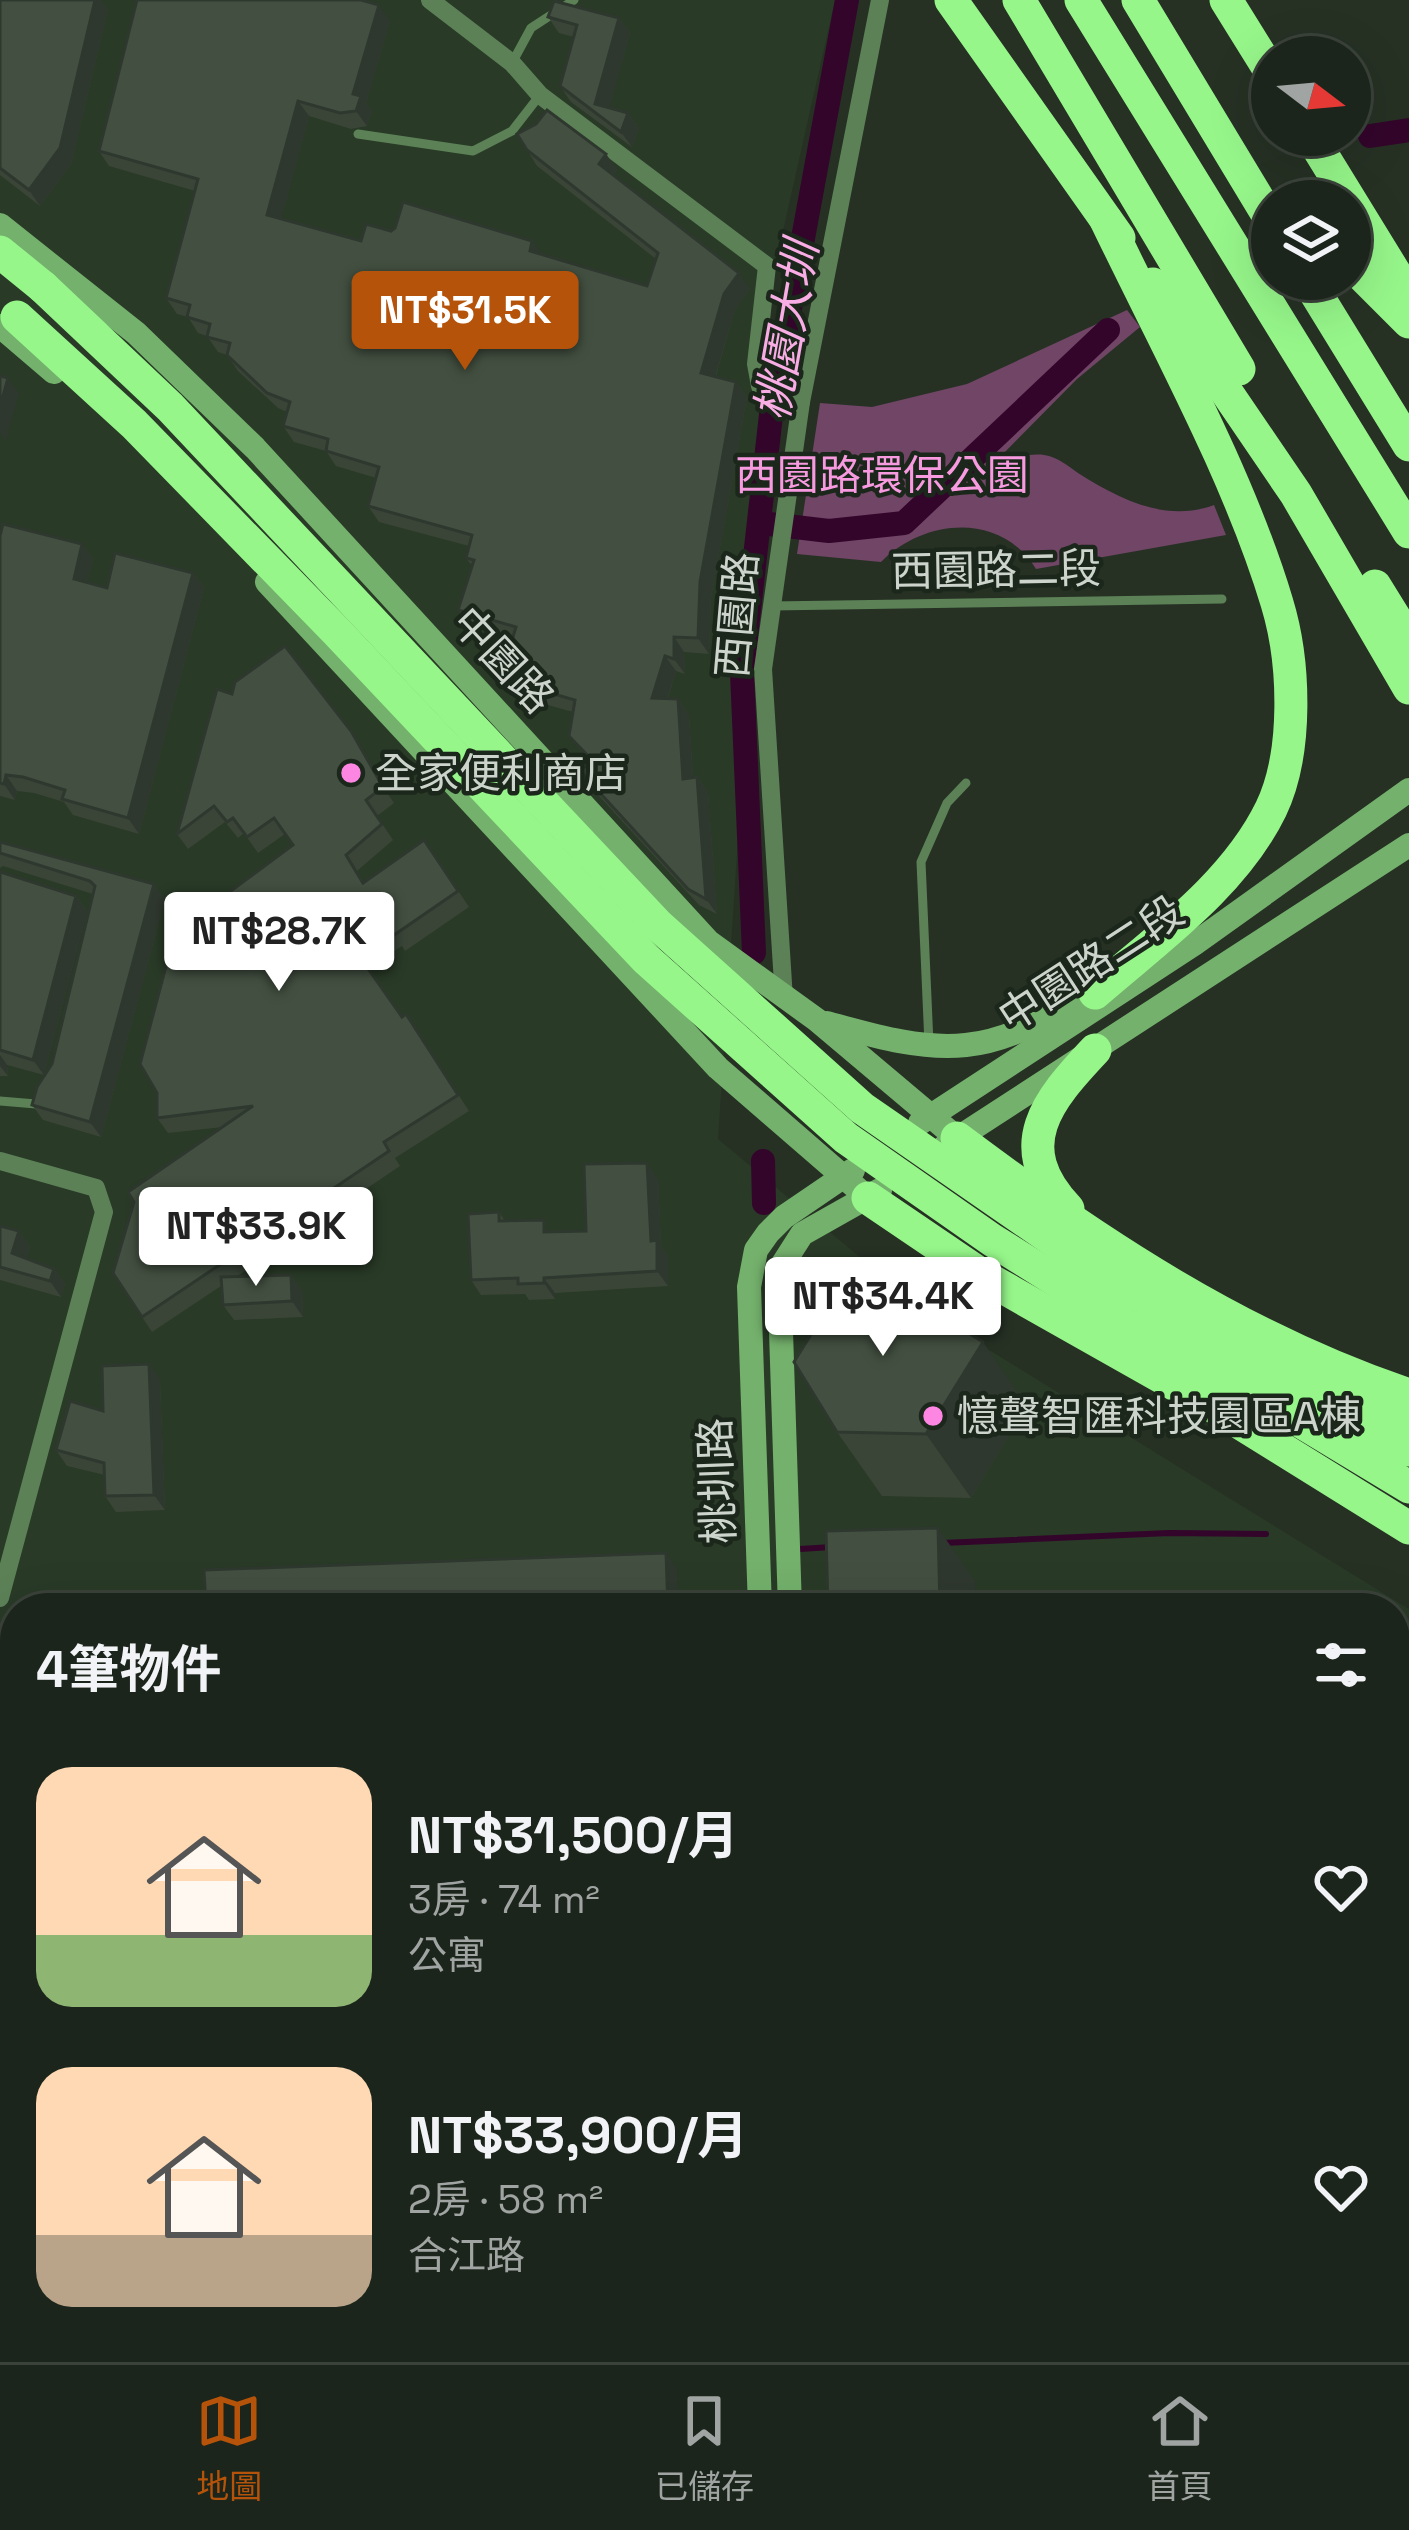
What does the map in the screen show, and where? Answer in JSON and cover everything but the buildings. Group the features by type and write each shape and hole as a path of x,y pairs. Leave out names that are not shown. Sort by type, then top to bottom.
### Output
{"highway":[{"path":"951,0 1192,338 1296,494 1409,688"},
{"path":"1019,0 1183,278 1409,641"},
{"path":"1081,0 1409,532"},
{"path":"1138,0 1251,188"},
{"path":"1227,0 1251,37"},
{"path":"1218,134 1265,180"},
{"path":"1326,156 1409,296"},
{"path":"1095,993 1198,904 1236,861 1271,808 1286,753 1292,697 1278,605 1248,528 1106,220"},
{"path":"0,252 170,407 658,926 862,1108 1102,1274 1213,1335 1325,1388 1409,1420"},
{"path":"1371,284 1409,322"},
{"path":"1320,300 1409,445"},
{"path":"6,315 134,424 646,959 846,1138 992,1240 1124,1323 1409,1485"},
{"path":"1095,1050 1053,1095 1041,1120 1038,1142 1044,1174 1063,1204 1114,1250"},
{"path":"957,1138 1114,1250 1256,1331 1409,1395"},
{"path":"910,1170 1196,1342 1409,1446"},
{"path":"856,1187 983,1276 1211,1405 1409,1528"},
{"path":"1256,1331 1409,1446"},
{"path":"1211,1405 1409,1485"}],"main road":[{"name":"中園路","path":"0,225 136,333 255,448 709,942 817,1020 957,1138"},
{"path":"6,315 77,392 221,531 718,1068 856,1187"},
{"name":"中園路二段","path":"856,1187 885,1147 1155,970 1409,790"},
{"name":"中園路二段","path":"856,1187 910,1170 1405,848"},
{"path":"546,885 735,1022 910,1170"},
{"path":"817,1020 885,1039 968,1046 1030,1025 1155,970"},
{"name":"桃圳路","path":"759,1593 749,1287 756,1250 784,1217 856,1187"},
{"name":"桃圳路","path":"790,1593 779,1270 802,1234 856,1187"}],"street":[{"path":"430,0 512,63 540,94 767,266 756,364 760,386 801,402"},
{"name":"西園路","path":"784,999 763,670 801,402 880,0"},
{"path":"0,1161 96,1188 104,1212 1,1593"}],"lane":[{"path":"512,63 531,28 574,0"},
{"path":"358,134 473,151 512,130 540,94"},
{"path":"1328,156 1409,272"},
{"name":"西園路二段","path":"770,606 1222,599"},
{"path":"929,1044 921,862 946,803 966,783"},
{"path":"0,1101 36,1104 45,1090"}],"shaded area":[{"path":"0,0 835,0 767,302 759,523 718,1139 921,1308 1383,1593 0,1593"}],"green space":[{"name":"西園路環保公園","path":"1127,310 1140,327 1077,379 997,460 1049,456 1110,492 1161,510 1214,505 1226,535 1036,569 1003,538 962,528 919,537 881,562 797,554 820,403 872,407 967,384"}],"waterway":[{"name":"桃園大圳","path":"754,953 742,672 772,406 847,0"},
{"path":"1371,136 1409,130"},
{"path":"761,523 829,531 904,523 1108,330"},
{"name":"桃園大圳","path":"763,1161 764,1203"},
{"path":"942,1543 1169,1533 1266,1534"},
{"path":"800,1549 832,1547"}],"place":[{"name":"全家便利商店","path":"351,773"},
{"name":"憶聲智匯科技園區A棟","path":"933,1416"}]}
